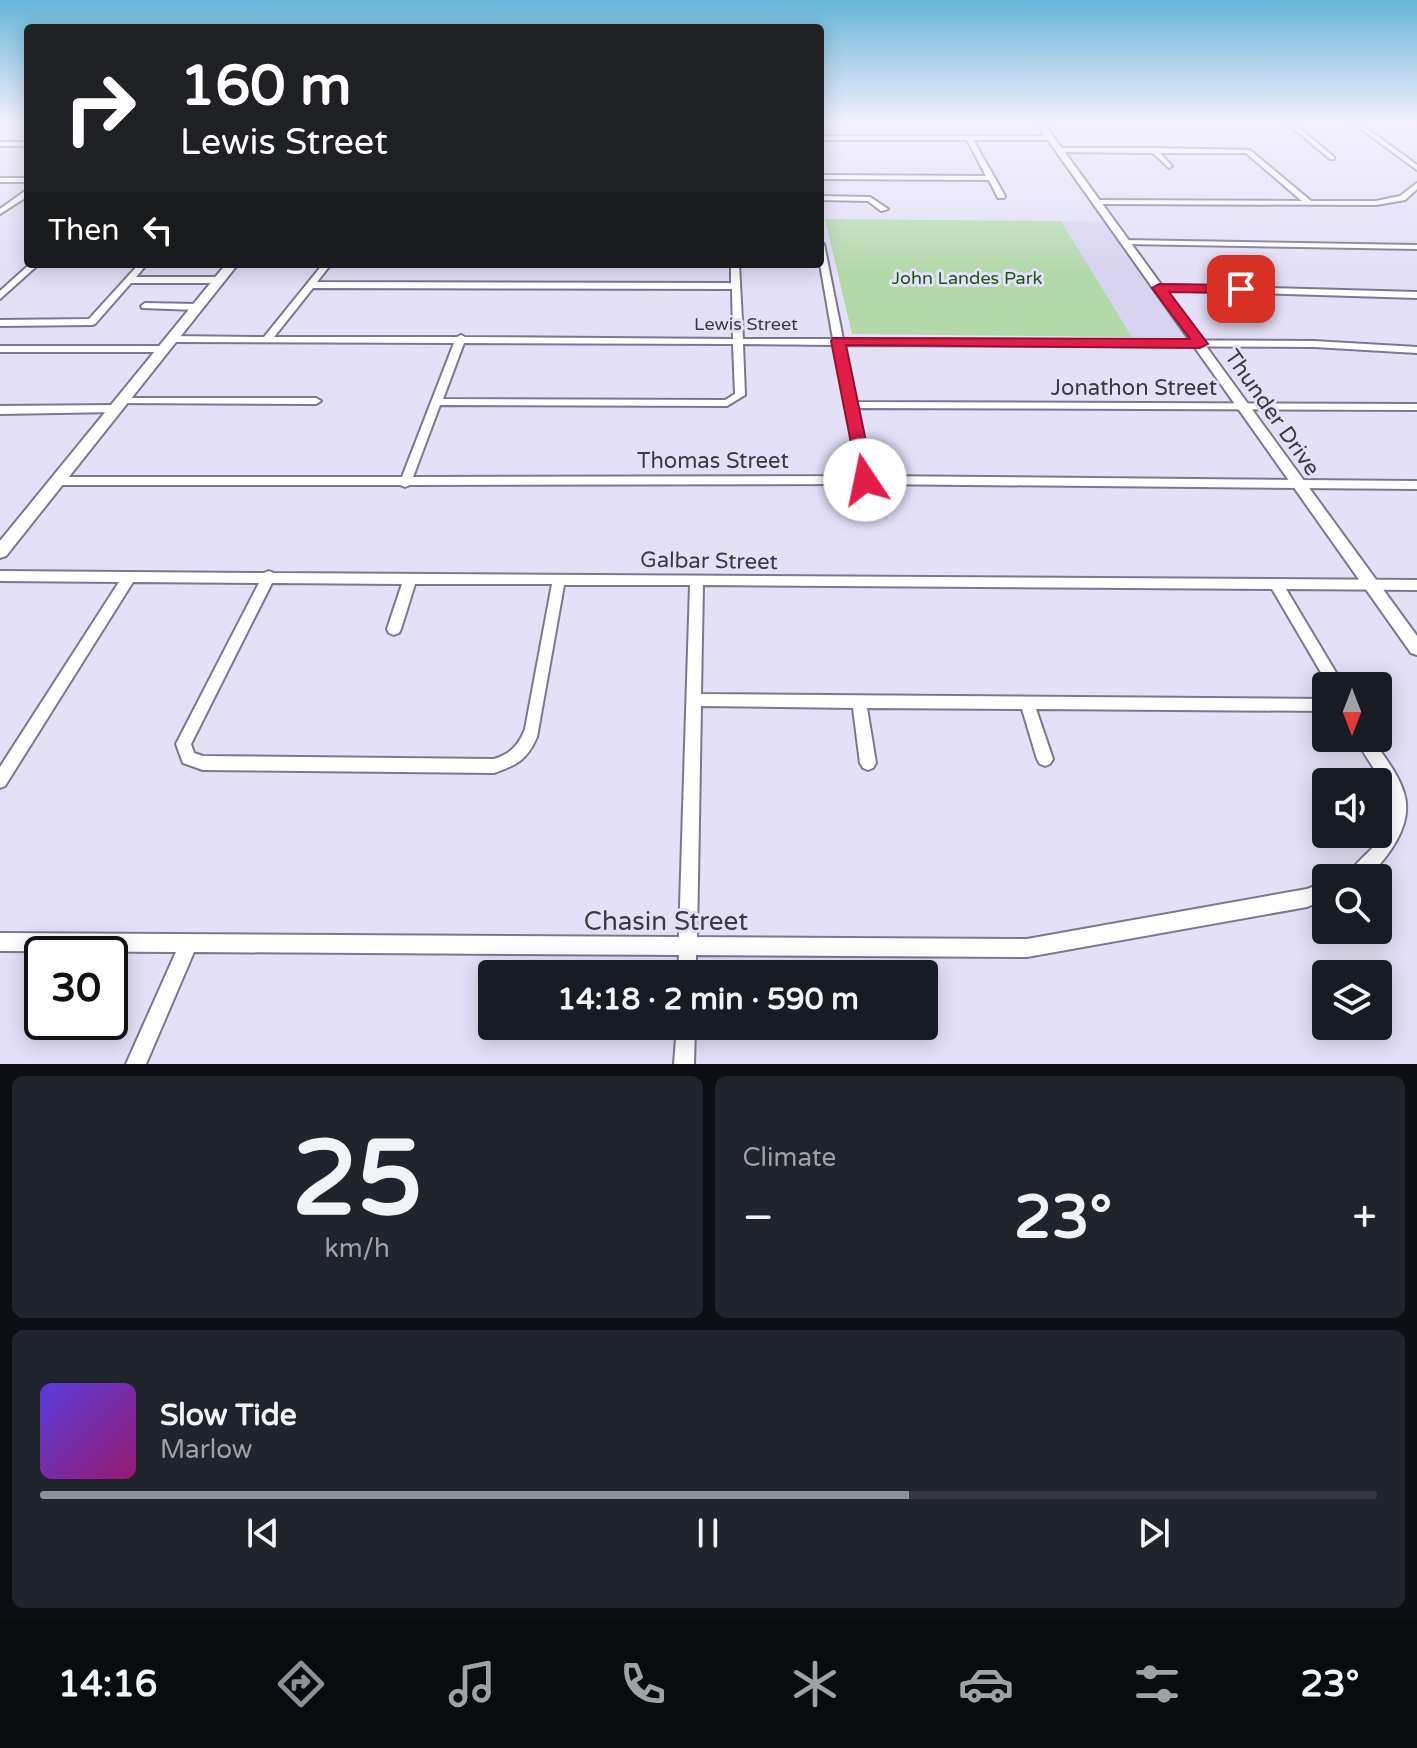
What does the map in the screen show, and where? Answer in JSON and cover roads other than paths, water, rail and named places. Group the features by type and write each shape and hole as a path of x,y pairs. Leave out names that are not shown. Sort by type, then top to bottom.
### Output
{"main road":[{"path":"0,552 229,268"}],"street":[{"path":"987,171 1001,196"},
{"name":"Thunder Drive","path":"1074,171 1417,648"},
{"path":"1271,171 1308,202"},
{"path":"824,177 991,178"},
{"path":"0,180 24,180"},
{"path":"1096,202 1390,202 1402,198 1417,185"},
{"path":"0,212 24,196"},
{"path":"824,198 873,199 884,209"},
{"path":"1126,242 1417,247"},
{"path":"824,266 865,480"},
{"path":"0,296 31,268"},
{"path":"0,323 92,322 140,268"},
{"path":"267,339 324,268"},
{"path":"435,402 727,403 736,400 740,391 735,268"},
{"path":"129,280 220,280"},
{"path":"311,285 736,286"},
{"path":"1159,288 1417,295"},
{"path":"145,306 197,307"},
{"path":"405,483 461,338"},
{"name":"Lewis Street","path":"0,349 267,339 461,338 1314,344 1417,350"},
{"path":"0,410 316,401"},
{"name":"Jonathon Street","path":"851,405 1417,407"},
{"name":"Thomas Street","path":"57,481 405,483 508,479 865,480 1417,485"},
{"name":"Galbar Street","path":"0,576 1417,585"},
{"path":"269,576 183,744 188,758 203,763 494,766 515,759 526,748 532,729 559,579"},
{"path":"0,781 129,577"},
{"path":"394,629 410,578"},
{"path":"688,960 697,580"},
{"path":"1276,584 1329,672"},
{"path":"693,700 1312,705"},
{"path":"859,701 868,763"},
{"path":"1027,703 1045,759"},
{"path":"1370,864 1399,820 1398,796 1371,752"},
{"name":"Chasin Street","path":"0,942 1027,948 1312,896"},
{"path":"136,1064 189,942"},
{"path":"684,1064 685,1040"}],"park label":[{"name":"John Landes Park","path":"967,278"}]}
